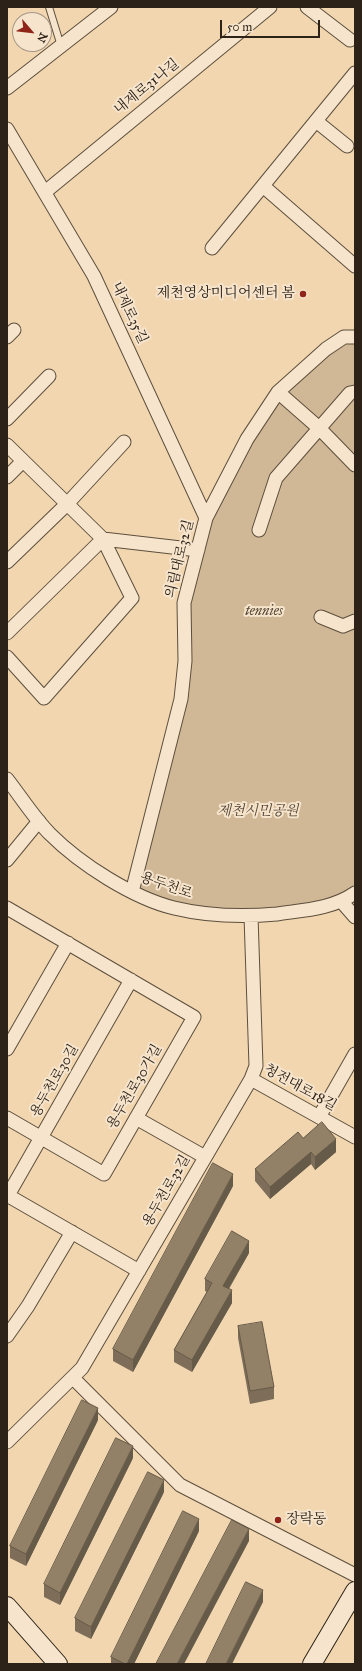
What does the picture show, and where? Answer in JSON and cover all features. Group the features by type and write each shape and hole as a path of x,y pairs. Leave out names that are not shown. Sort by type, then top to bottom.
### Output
{"street":[{"path":"7,88 111,7"},
{"name":"내제로31나길","path":"45,192 270,7"},
{"path":"307,7 350,40"},
{"path":"212,248 355,73"},
{"path":"316,121 348,146"},
{"name":"내제로35길","path":"7,129 94,276 206,518"},
{"path":"263,186 355,266"},
{"name":"의림대로32길","path":"132,892 181,699 184,661 184,603 206,518 247,439 278,392 326,349 344,337 355,337"},
{"path":"7,419 49,376"},
{"path":"278,392 319,428 355,465"},
{"path":"259,530 276,478 350,393 355,392"},
{"path":"7,562 67,504 124,442"},
{"path":"7,445 103,539 132,598 44,698 7,657"},
{"path":"7,477 23,461"},
{"path":"103,539 198,550"},
{"path":"7,632 103,539"},
{"path":"321,617 344,626 355,621"},
{"name":"용두천로","path":"7,779 50,834 78,858 132,892 172,908 189,912 251,916 318,909 341,901 355,893"},
{"path":"7,860 39,821"},
{"path":"341,901 355,917"},
{"path":"7,908 131,980"},
{"name":"용두천로32길","path":"7,1442 82,1368 251,1079 256,1066 251,916"},
{"path":"7,1049 68,943"},
{"name":"용두천로30가길","path":"41,1138 104,1174 194,1017 131,980"},
{"name":"용두천로30길","path":"7,1195 131,980"},
{"path":"319,1117 355,1054"},
{"name":"청전대로18길","path":"251,1079 355,1137"},
{"path":"7,1118 41,1138"},
{"path":"136,1118 206,1157"},
{"path":"7,1195 139,1271"},
{"path":"7,1336 28,1306 72,1232"},
{"path":"73,1378 180,1485 355,1575"},
{"path":"312,1664 355,1591"},
{"path":"7,1606 58,1664"}],"lane":[{"path":"49,7 61,46"}],"green space":[{"name":"제천시민공원","path":"349,343 355,344 355,885 330,900 250,911 174,902 137,889 181,699 184,603 206,518 282,395 331,354"}],"building":[{"path":"322,1122 336,1139 315,1157 311,1152 270,1187 255,1169 298,1132 303,1138"},
{"path":"213,1163 233,1174 133,1360 113,1349"},
{"path":"232,1231 249,1241 223,1286 232,1290 192,1360 174,1350 212,1283 205,1279"},
{"path":"262,1322 274,1387 250,1391 238,1326"},
{"path":"82,1400 98,1408 26,1554 10,1546"},
{"path":"116,1438 133,1446 60,1593 44,1584"},
{"path":"148,1472 164,1480 91,1627 75,1618"},
{"path":"183,1511 199,1519 127,1664 125,1664 111,1657"},
{"path":"232,1520 249,1529 177,1664 156,1664"},
{"path":"246,1582 263,1590 226,1664 206,1664"}],"place":[{"name":"제천영상미디어센터 봄","path":"303,294"},
{"name":"장락동","path":"278,1520"}],"park label":[{"name":"tennies","path":"264,612"}]}
